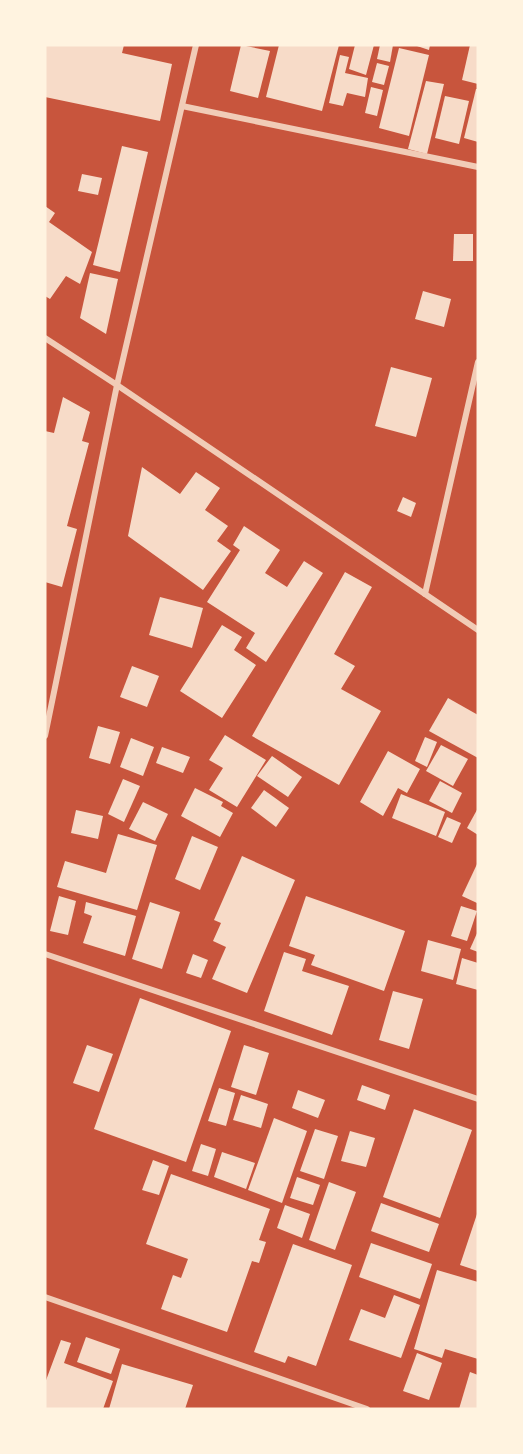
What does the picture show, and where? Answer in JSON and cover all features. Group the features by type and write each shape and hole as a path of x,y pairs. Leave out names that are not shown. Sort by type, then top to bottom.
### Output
{"street":[{"path":"45,736 117,385 196,45"},
{"path":"182,106 478,166"},
{"path":"45,338 478,630"},
{"path":"425,594 478,362"},
{"path":"45,954 478,1099"},
{"path":"45,1297 367,1409"}],"building":[{"path":"45,45 124,45 122,53 172,64 160,121 45,97"},
{"path":"241,45 270,51 258,98 230,91"},
{"path":"279,45 339,45 322,111 266,97"},
{"path":"355,45 374,45 366,75 349,69"},
{"path":"380,45 393,45 390,62 377,59"},
{"path":"414,45 430,45 429,50"},
{"path":"470,45 478,45 478,84 462,80"},
{"path":"399,48 429,55 409,136 379,128"},
{"path":"340,55 349,57 345,73 368,78 365,97 347,93 343,106 329,103"},
{"path":"377,63 389,66 384,85 372,82"},
{"path":"426,81 444,84 427,154 408,149"},
{"path":"371,87 383,90 377,116 365,113"},
{"path":"476,89 478,89 478,142 464,138"},
{"path":"445,96 469,101 459,144 435,138"},
{"path":"122,146 148,152 120,272 93,265"},
{"path":"82,174 102,178 98,195 78,191"},
{"path":"45,206 55,213 49,222 92,252 80,284 66,276 50,299 45,296"},
{"path":"454,234 473,234 473,261 453,261"},
{"path":"90,273 118,279 106,334 80,318"},
{"path":"423,291 451,299 444,327 415,319"},
{"path":"391,367 432,378 416,437 375,426"},
{"path":"63,397 90,412 82,441 89,443 67,526 77,529 62,587 45,582 45,431 54,433"},
{"path":"142,467 180,494 196,472 220,488 205,510 228,526 217,541 231,551 203,590 128,536"},
{"path":"403,497 416,503 411,517 397,511"},
{"path":"244,526 280,550 265,573 287,587 304,561 323,573 266,662 246,648 255,633 207,602 240,550 233,545"},
{"path":"345,572 372,587 334,654 355,666 341,689 381,711 339,785 252,736"},
{"path":"160,597 203,608 192,648 149,635"},
{"path":"222,625 242,637 234,650 256,665 222,718 180,691"},
{"path":"132,666 159,676 147,707 120,697"},
{"path":"448,698 478,715 478,758 429,731"},
{"path":"98,726 120,732 110,764 89,758"},
{"path":"225,735 266,760 237,807 209,790 223,768 209,760"},
{"path":"425,737 437,742 427,767 415,761"},
{"path":"131,738 154,747 143,776 120,767"},
{"path":"441,745 468,759 453,786 426,771"},
{"path":"162,747 190,757 183,773 156,763"},
{"path":"388,751 420,769 407,793 398,788 383,816 360,802"},
{"path":"272,756 302,777 288,797 257,776"},
{"path":"123,779 140,786 124,822 108,814"},
{"path":"440,781 462,793 452,813 429,801"},
{"path":"195,788 223,802 221,806 233,813 220,837 181,816"},
{"path":"264,790 289,808 276,827 251,808"},
{"path":"401,794 445,812 436,836 392,818"},
{"path":"143,802 168,814 155,841 129,829"},
{"path":"478,808 478,835 467,828"},
{"path":"76,810 103,816 98,839 71,833"},
{"path":"447,817 461,823 452,843 438,837"},
{"path":"118,834 157,845 137,910 57,887 65,861 106,873"},
{"path":"192,836 218,847 200,890 175,879"},
{"path":"242,856 295,880 247,993 212,979 226,947 213,941 221,923 214,920"},
{"path":"478,862 478,902 477,903 462,896"},
{"path":"59,896 76,901 68,935 50,931"},
{"path":"306,896 405,931 384,991 311,965 315,955 289,946"},
{"path":"86,902 136,916 125,956 83,943 92,916 84,913"},
{"path":"150,902 180,912 162,969 132,959"},
{"path":"461,906 477,911 467,941 451,936"},
{"path":"478,931 478,952 470,949"},
{"path":"428,940 461,949 453,980 421,971"},
{"path":"284,952 306,959 302,971 349,986 332,1035 264,1011"},
{"path":"193,954 208,960 201,978 186,973"},
{"path":"462,958 478,963 478,990 456,984"},
{"path":"393,991 423,999 409,1049 379,1040"},
{"path":"140,998 231,1031 186,1162 94,1129"},
{"path":"87,1045 113,1054 99,1092 73,1083"},
{"path":"244,1045 269,1053 256,1095 231,1087"},
{"path":"362,1085 390,1095 385,1110 357,1100"},
{"path":"219,1088 235,1093 226,1126 208,1121"},
{"path":"298,1090 325,1100 318,1118 292,1108"},
{"path":"241,1095 268,1104 261,1128 233,1120"},
{"path":"414,1109 472,1130 440,1218 383,1197"},
{"path":"274,1118 307,1131 282,1203 248,1190"},
{"path":"315,1129 338,1136 324,1179 300,1171"},
{"path":"350,1131 375,1138 366,1167 341,1161"},
{"path":"201,1144 216,1149 208,1176 192,1171"},
{"path":"222,1152 255,1163 246,1189 214,1177"},
{"path":"153,1160 169,1166 159,1195 142,1190"},
{"path":"171,1174 270,1209 259,1240 266,1242 259,1263 252,1261 227,1332 161,1309 173,1275 181,1278 188,1259 146,1244"},
{"path":"297,1177 320,1185 313,1205 290,1198"},
{"path":"329,1182 356,1192 335,1250 309,1240"},
{"path":"381,1203 439,1224 429,1252 371,1231"},
{"path":"285,1205 310,1214 302,1238 277,1228"},
{"path":"478,1211 478,1271 460,1265"},
{"path":"371,1243 432,1264 420,1299 359,1277"},
{"path":"293,1244 352,1265 316,1366 288,1356 285,1363 254,1352"},
{"path":"437,1270 478,1282 478,1359 445,1349 442,1358 414,1349"},
{"path":"394,1295 420,1305 401,1358 349,1340 361,1309 385,1318"},
{"path":"86,1337 120,1349 111,1374 77,1362"},
{"path":"61,1340 71,1343 64,1363 113,1381 103,1409 45,1409 45,1383"},
{"path":"417,1353 442,1363 429,1400 403,1391"},
{"path":"122,1364 193,1385 185,1409 109,1409"},
{"path":"470,1372 478,1375 478,1409 459,1409"}]}
